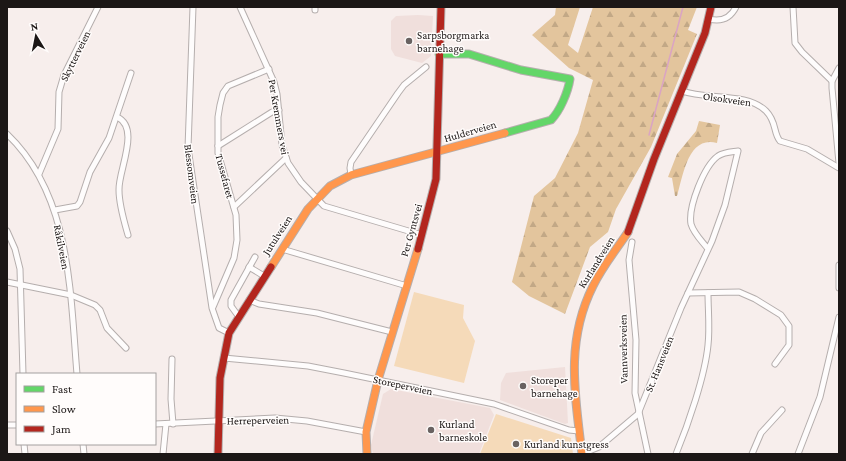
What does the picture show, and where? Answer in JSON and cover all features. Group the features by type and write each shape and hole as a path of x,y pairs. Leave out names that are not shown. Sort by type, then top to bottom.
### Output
{"street":[{"name":"Skytterveien","path":"39,174 51,149 58,129 59,92 64,75 98,7"},
{"name":"Blessomveien","path":"193,7 188,148 212,308 219,328 229,334"},
{"name":"Per Kremmers vei","path":"240,7 276,86 281,138 286,158 297,178 324,206 422,235"},
{"name":"Per Gyntsvei","path":"367,454 366,432 378,380 422,235 436,179 438,152 440,7"},
{"path":"682,91 709,19 711,7"},
{"path":"709,19 718,20 726,18 736,7"},
{"path":"793,7 795,43 802,52 832,81"},
{"name":"Hulderveien","path":"351,175 551,120 569,86 570,78 521,70 469,54 439,54"},
{"path":"351,175 351,162 398,93 404,85 426,67"},
{"name":"Tussefaret","path":"212,308 236,249 237,228 234,207 220,160 218,146 218,117 224,90 231,84 269,68"},
{"path":"839,68 832,81 839,162"},
{"path":"55,210 77,206 80,202 90,172 107,144 131,73"},
{"name":"Olsokveien","path":"682,91 694,95 745,100 756,104 766,111 774,121 780,141 807,149 839,168"},
{"name":"Kurlandveien","path":"582,454 572,365 579,322 593,286 631,227 654,160 682,91"},
{"path":"218,146 266,116 279,110"},
{"path":"117,117 125,122 127,128 128,148 118,187 128,236"},
{"name":"Råkilveien","path":"7,134 39,174 55,210 71,296 76,373"},
{"name":"St. Hansveien","path":"582,454 599,447 638,414 688,293 708,249 724,205 738,151 723,154 709,165 702,178 693,207 691,216 693,228 708,249"},
{"path":"234,207 286,158"},
{"name":"Jutulveien","path":"218,454 220,389 229,334 301,219 334,182 351,175"},
{"path":"7,231 20,262 22,285 23,373"},
{"name":"Vannverksveien","path":"632,242 629,260 636,340 634,382 638,414 648,454"},
{"path":"282,249 407,286"},
{"path":"239,317 232,309 231,300 255,257"},
{"path":"839,265 839,288"},
{"path":"250,267 264,276"},
{"path":"7,282 71,296 98,307 107,328 126,348"},
{"path":"688,293 735,291 746,294 784,317 789,326 789,345 775,364"},
{"path":"676,454 690,417 707,356 709,339 708,293"},
{"path":"249,300 259,304 317,313 392,332"},
{"path":"798,454 820,397 839,317"},
{"name":"Storeperveien","path":"224,358 308,366 378,380 494,404 569,430 579,431"},
{"path":"172,359 171,399 173,424"},
{"path":"752,454 761,433 782,410"},
{"name":"Herreperveien","path":"156,424 219,420 288,419 366,432"},
{"path":"163,454 166,424"}],"shaded area":[{"path":"396,16 433,16 431,56 422,63 395,56 391,49 391,21"},
{"path":"414,292 464,305 463,318 475,341 464,383 394,366"},
{"path":"565,367 568,423 565,424 500,400 501,383 506,373"},
{"name":"Kurland barneskole","path":"391,389 490,408 494,415 479,454 373,454 371,445 383,394"},
{"name":"Kurland kunstgress","path":"496,414 571,438 573,454 480,454"}],"green space":[{"path":"556,7 580,7 568,45 578,53 593,7 697,7 688,30 697,34 651,147 616,209 608,232 590,247 565,314 529,296 512,282 534,196 555,178 578,133 593,80 569,68 532,35 555,15"},
{"path":"699,121 720,125 717,143 707,142 699,145 693,151 688,159 677,196 675,196 672,178 668,177 677,154 696,131"}],"waterway":[{"path":"649,135 683,7"}],"traffic: fast":[{"path":"439,54 469,54 521,70 570,79 563,101 551,120 505,133"}],"traffic: slow":[{"path":"271,267 308,209 330,186 351,175 505,133"},
{"path":"582,454 574,369 578,328 584,307 593,286 605,265 628,232"},
{"path":"367,454 366,432 378,380 418,249"}],"traffic: jam":[{"path":"418,249 436,179 441,7"},
{"path":"628,232 654,159 705,33 711,7"},
{"path":"218,454 220,378 229,333 271,267"}],"place":[{"name":"Sarpsborgmarka barnehage","path":"409,41"},
{"name":"Storeper barnehage","path":"523,386"},
{"name":"Kurland barneskole","path":"431,430"},
{"name":"Kurland kunstgress","path":"516,444"}]}
